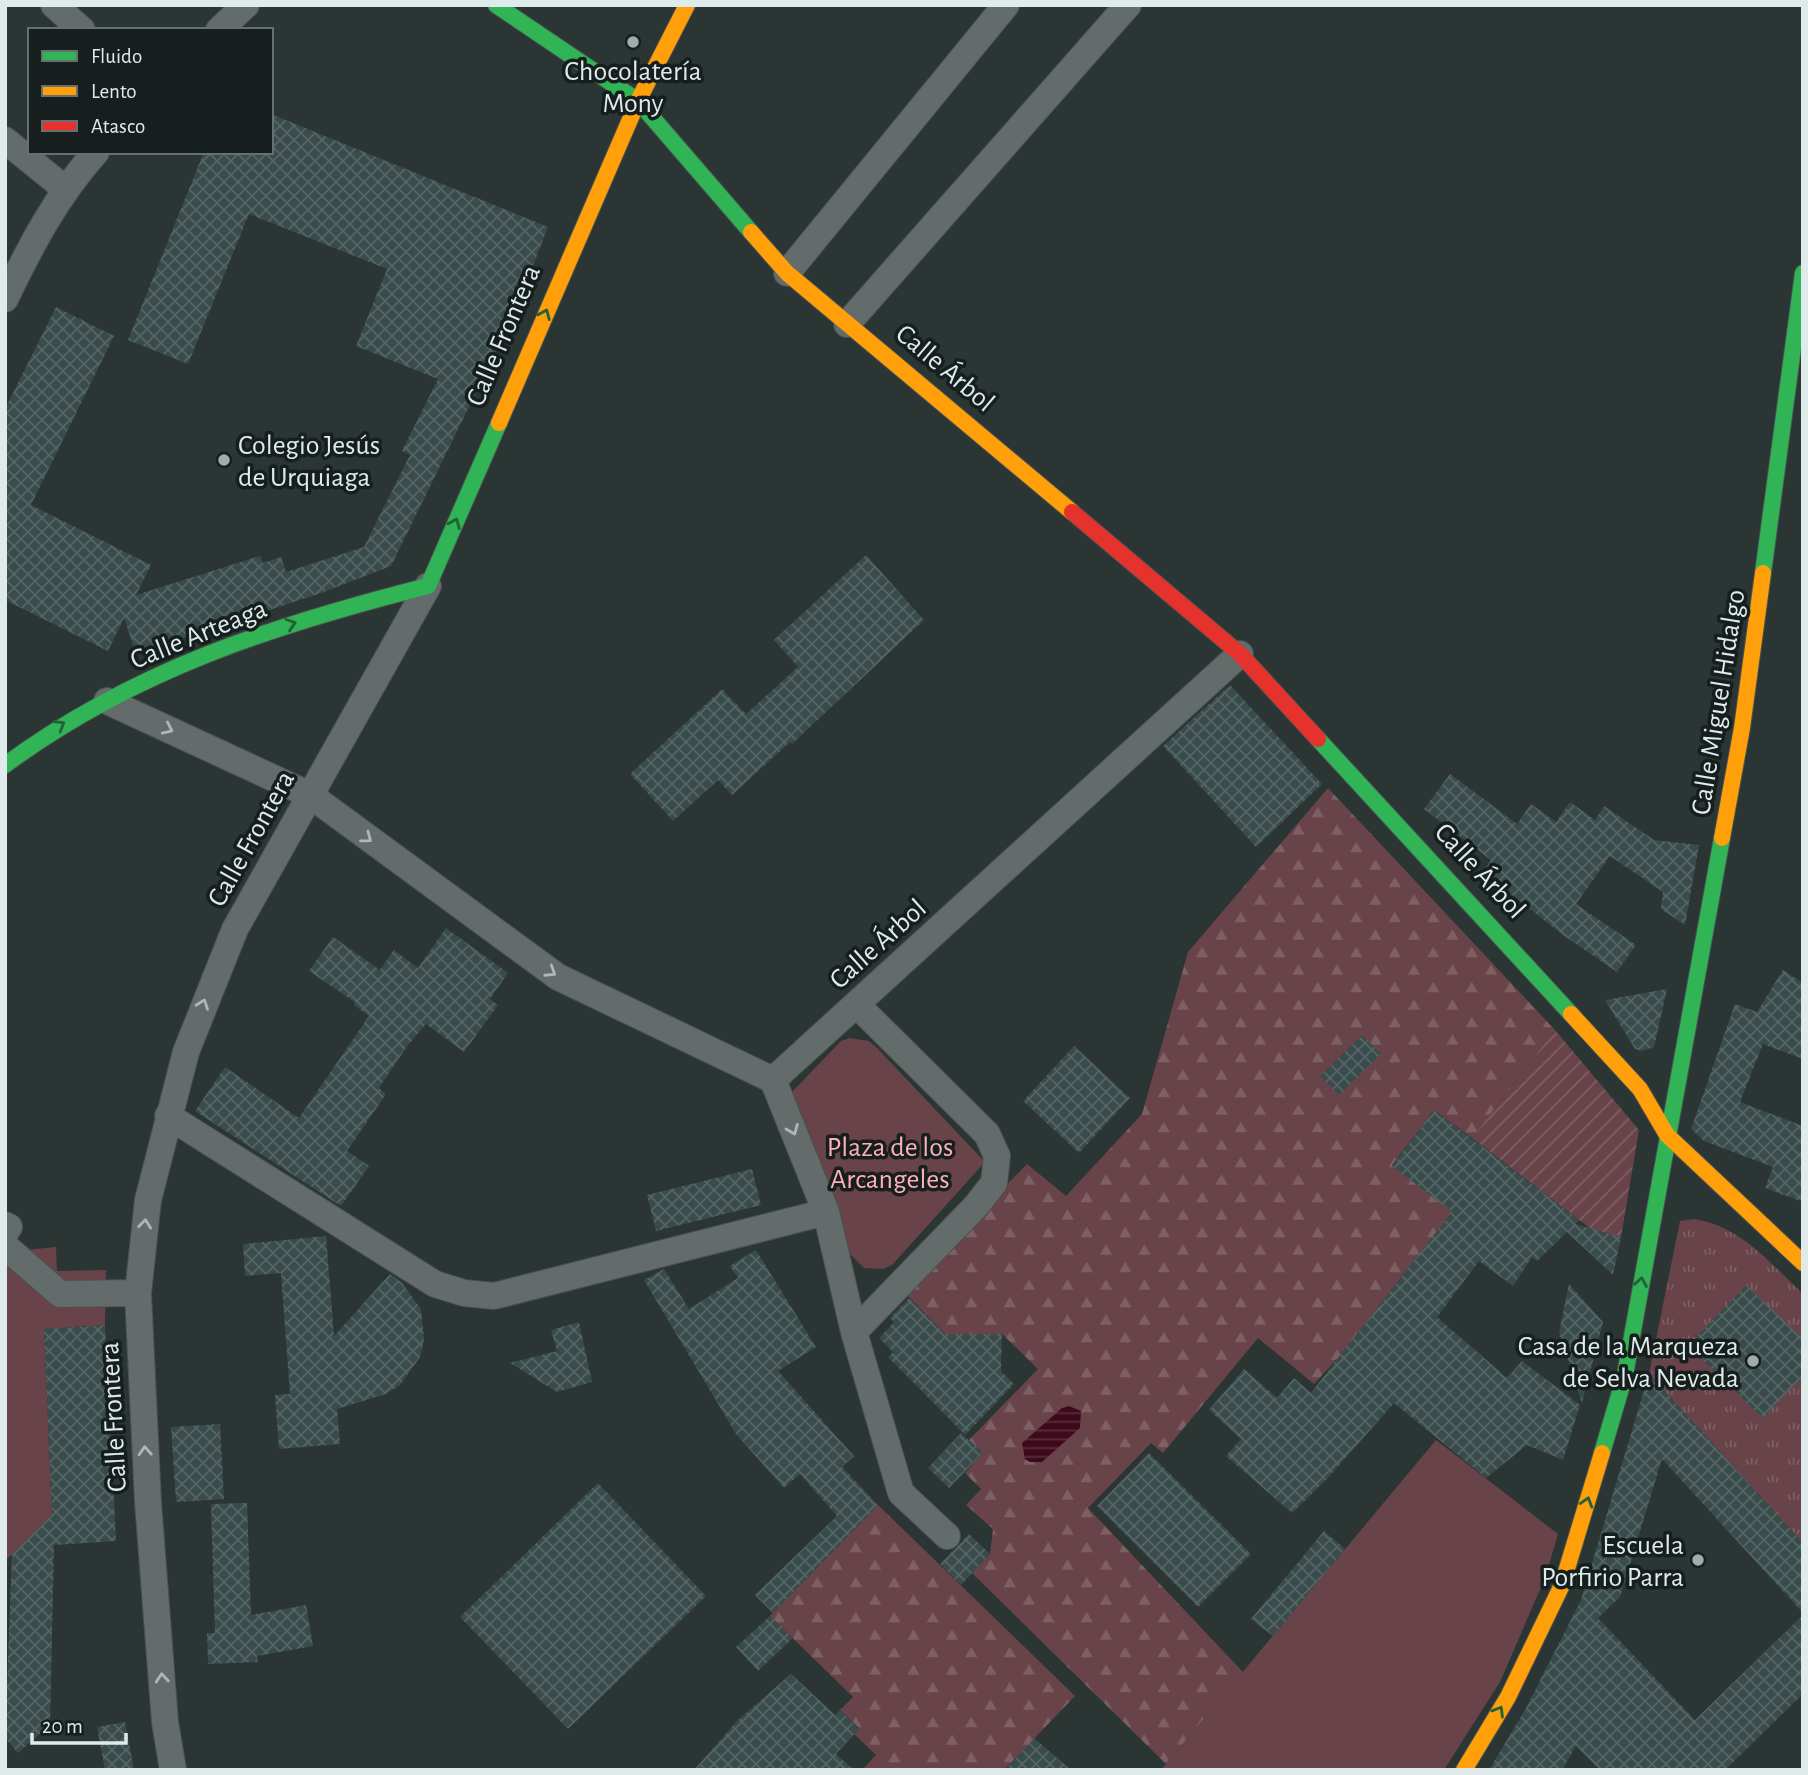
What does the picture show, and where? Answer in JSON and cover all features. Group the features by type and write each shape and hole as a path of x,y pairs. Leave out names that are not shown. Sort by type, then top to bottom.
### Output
{"street":[{"path":"54,5 80,28"},
{"path":"221,28 246,5"},
{"name":"Calle Árbol","path":"496,5 638,101 787,273 1240,654 1640,1089 1667,1135 1803,1263"},
{"name":"Calle Frontera","path":"173,1770 165,1722 148,1502 138,1293 148,1200 190,1040 230,941 259,882 428,586 638,101 687,5"},
{"path":"787,273 1006,5"},
{"path":"847,324 1128,5"},
{"path":"5,140 64,188"},
{"path":"5,299 37,232 64,188 94,154"},
{"name":"Calle Miguel Hidalgo","path":"1464,1770 1508,1697 1562,1585 1625,1375 1667,1135 1699,978 1742,728 1803,273"},
{"name":"Calle Arteaga","path":"5,765 58,726 184,663 260,634 428,586"},
{"name":"Calle Árbol","path":"773,1080 1240,654"},
{"path":"107,701 310,795 558,976 773,1080 826,1212 854,1332 901,1493 947,1536"},
{"path":"854,1332 976,1206 994,1183 997,1168 997,1156 987,1134 857,1005"},
{"path":"168,1116 435,1284 464,1293 494,1296 826,1212"},
{"path":"6,1233 60,1294 138,1293"}],"green space":[{"path":"1328,788 1555,1030 1472,1138 1434,1110 1392,1165 1452,1212 1339,1357 1314,1384 1258,1338 1163,1453 1151,1443 1088,1508 1243,1672 1166,1764 972,1573 990,1554 993,1529 966,1505 981,1489 965,1473 983,1453 969,1440 1038,1369 1002,1334 954,1343 903,1291 1027,1164 1066,1196 1142,1114 1188,952"},
{"path":"1555,1030 1639,1130 1621,1237 1591,1229 1472,1138"},
{"name":"Plaza de los Arcangeles","path":"850,1038 869,1041 877,1048 985,1162 892,1265 883,1269 864,1268 847,1251 790,1094 841,1041"},
{"path":"1694,1219 1711,1223 1741,1238 1803,1294 1803,1543 1649,1374 1680,1221"},
{"path":"56,1247 57,1271 106,1270 105,1325 44,1329 52,1515 5,1561 5,1252"},
{"path":"1436,1440 1558,1534 1545,1578 1500,1682 1444,1770 1161,1770"},
{"path":"878,1505 1075,1696 1004,1770 862,1770 876,1755 854,1734 859,1728 840,1710 853,1697 770,1616"}],"shaded area":[{"path":"1069,1406 1081,1411 1080,1428 1042,1462 1025,1459 1022,1443 1062,1408"}],"building":[{"path":"273,115 548,227 514,315 391,566 321,593 136,654 124,618 108,651 5,600 5,409 56,307 114,336 31,505 151,565 136,595 260,556 263,563 281,557 286,572 364,547 410,455 402,451 438,379 356,346 387,269 249,214 188,364 128,340 203,154 273,154"},
{"path":"866,555 924,620 792,744 790,742 732,795 718,780 673,821 630,774 722,689 746,714 798,667 774,640"},
{"path":"1230,685 1322,784 1256,847 1163,746"},
{"path":"1450,774 1517,824 1531,804 1556,822 1570,802 1595,820 1604,806 1654,840 1699,845 1685,925 1661,909 1663,892 1610,856 1576,904 1636,945 1617,972 1563,935 1483,872 1491,860 1424,809"},
{"path":"446,928 508,973 490,999 498,1005 464,1052 426,1024 408,1045 379,1088 386,1094 347,1151 369,1166 341,1206 195,1111 225,1067 299,1118 369,1016 354,1005 356,1003 309,971 333,937 380,970 394,950 418,968"},
{"path":"1783,970 1803,983 1803,1059 1763,1044 1740,1102 1803,1126 1803,1202 1765,1188 1773,1167 1704,1141 1691,1129 1735,1004 1757,1012"},
{"path":"1667,989 1654,1047 1642,1051 1635,1049 1605,1000"},
{"path":"1362,1035 1381,1054 1339,1095 1320,1076"},
{"path":"1074,1046 1130,1098 1079,1153 1023,1101"},
{"path":"1434,1110 1579,1220 1575,1224 1621,1237 1613,1275 1567,1232 1537,1261 1532,1257 1513,1286 1479,1261 1437,1317 1507,1378 1522,1361 1580,1405 1563,1460 1527,1445 1486,1478 1394,1403 1326,1480 1292,1513 1226,1456 1241,1439 1209,1410 1244,1369 1277,1398 1294,1378 1311,1393 1452,1212 1392,1166"},
{"path":"752,1169 761,1205 656,1231 647,1195"},
{"path":"326,1236 334,1336 390,1274 402,1283 421,1309 424,1340 420,1357 400,1385 386,1394 337,1409 340,1444 279,1449 275,1395 290,1394 281,1273 245,1276 243,1244"},
{"path":"756,1250 816,1347 778,1371 854,1456 842,1467 878,1505 773,1613 755,1595 837,1516 800,1474 784,1488 736,1434 644,1280 664,1269 689,1309 738,1278 730,1266"},
{"path":"1569,1284 1603,1322 1582,1403 1559,1332"},
{"name":"Casa de la Marqueza de Selva Nevada","path":"1746,1285 1803,1339 1803,1376 1763,1418 1688,1346"},
{"path":"909,1298 945,1334 1002,1334 1001,1371 1014,1384 965,1435 888,1357 893,1352 879,1338 894,1322 890,1318"},
{"path":"579,1322 592,1382 557,1392 510,1363 557,1351 551,1330"},
{"path":"105,1325 116,1541 54,1545 50,1725 18,1753 5,1738 12,1554 52,1515 44,1329"},
{"path":"1649,1374 1803,1543 1803,1613 1662,1459 1620,1597 1598,1618 1695,1720 1803,1615 1803,1694 1725,1770 1600,1770 1576,1746 1562,1770 1489,1770 1526,1708 1581,1600"},
{"path":"220,1424 224,1499 176,1502 171,1427"},
{"path":"961,1433 983,1453 949,1488 928,1468"},
{"path":"1149,1453 1251,1554 1198,1607 1097,1506"},
{"path":"598,1483 706,1596 568,1729 460,1617"},
{"path":"247,1503 251,1615 306,1605 313,1646 257,1656 258,1662 208,1664 207,1633 215,1633 211,1504"},
{"path":"1324,1531 1345,1549 1273,1636 1251,1619"},
{"path":"969,1534 990,1554 961,1585 940,1564"},
{"path":"770,1616 793,1638 758,1671 736,1647"},
{"path":"791,1674 835,1715 840,1710 859,1729 836,1754 854,1770 694,1770 737,1721"},
{"path":"125,1722 134,1770 105,1770 97,1727"},
{"path":"1034,1738 1071,1770 1005,1770"}],"traffic: fast":[{"path":"496,5 638,101 751,232"},
{"path":"1763,573 1803,273"},
{"path":"5,765 104,702 207,654 315,617 428,586 499,423"},
{"path":"1318,739 1571,1014"},
{"path":"1602,1453 1625,1375 1722,838"}],"traffic: slow":[{"path":"499,423 638,101 687,5"},
{"path":"751,232 787,273 1072,512"},
{"path":"1722,838 1742,728 1763,573"},
{"path":"1571,1014 1640,1089 1667,1135 1803,1263"},
{"path":"1464,1770 1508,1697 1562,1585 1602,1453"}],"traffic: jam":[{"path":"1072,512 1240,654 1318,739"}],"place":[{"name":"Chocolatería Mony","path":"633,42"},
{"name":"Colegio Jesús de Urquiaga","path":"224,460"},
{"name":"Casa de la Marqueza de Selva Nevada","path":"1753,1361"},
{"name":"Escuela Porfirio Parra","path":"1698,1560"}]}
